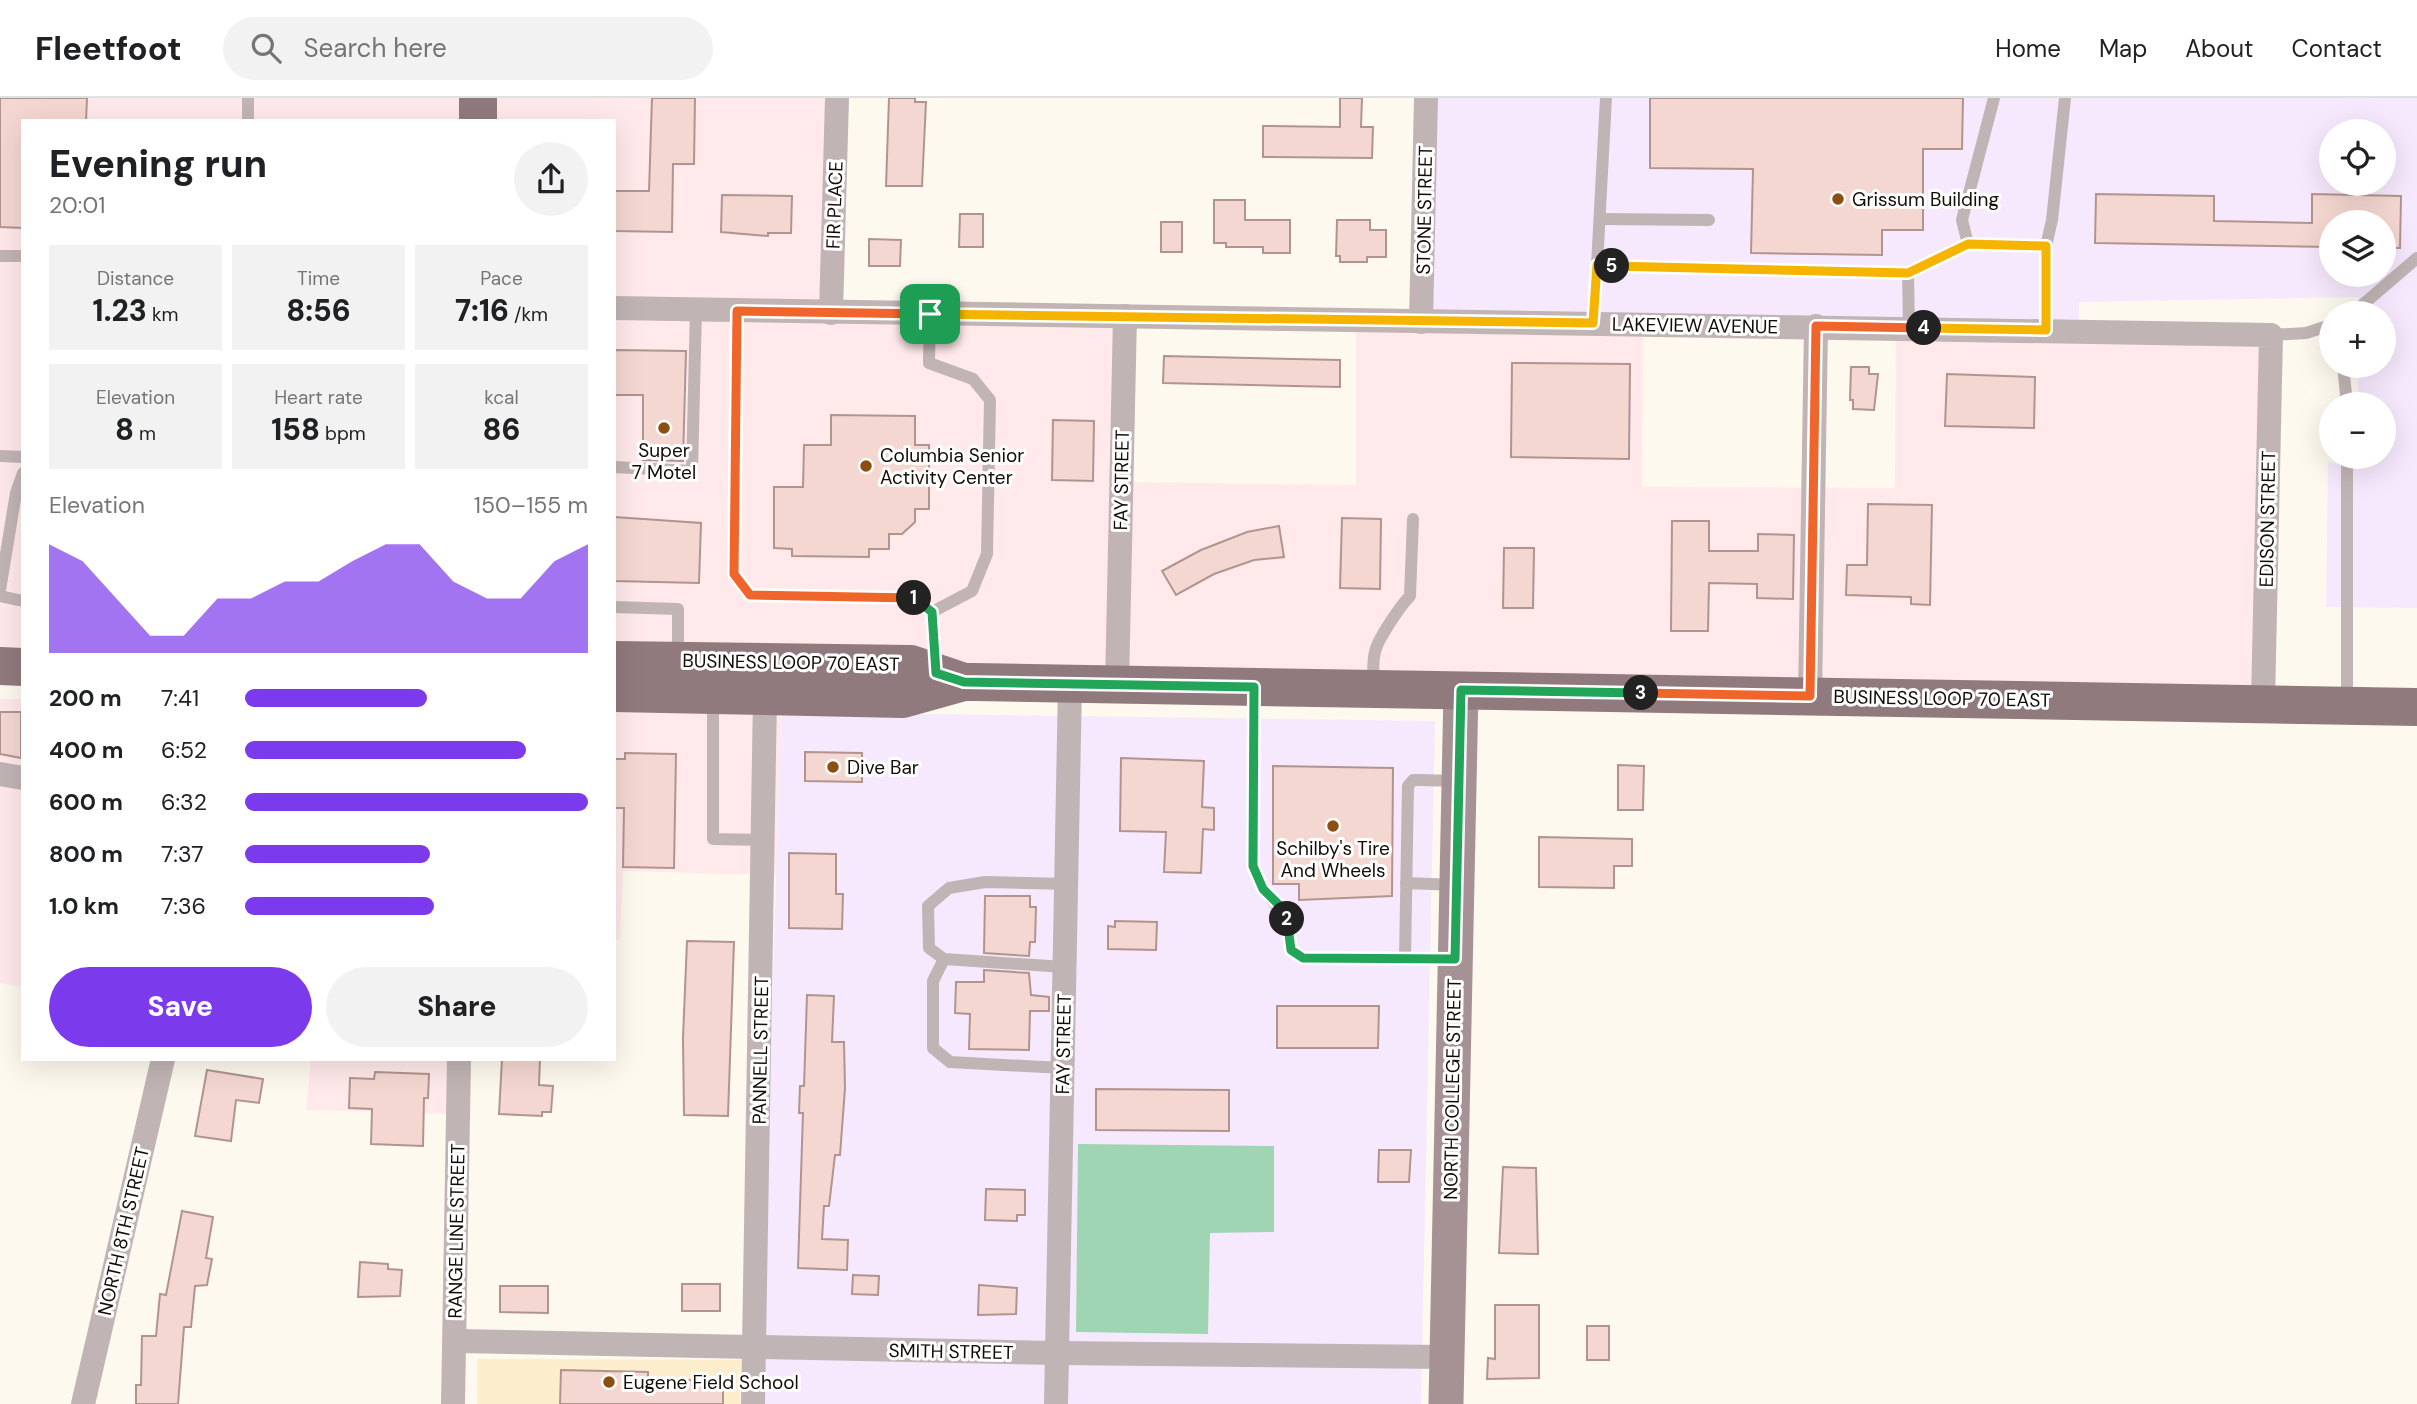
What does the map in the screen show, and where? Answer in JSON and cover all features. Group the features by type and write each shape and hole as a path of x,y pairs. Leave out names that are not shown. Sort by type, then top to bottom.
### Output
{"main road":[{"path":"478,98 478,119"},
{"name":"BUSINESS LOOP 70 EAST","path":"616,660 911,664 950,677 1117,686 2417,707"},
{"path":"0,666 21,667"},
{"name":"BUSINESS LOOP 70 EAST","path":"616,693 903,699 950,677"},
{"name":"NORTH COLLEGE STREET","path":"1446,1404 1461,690"}],"street":[{"name":"FIR PLACE","path":"831,313 837,98"},
{"name":"STONE STREET","path":"1421,322 1426,98"},
{"name":"LAKEVIEW AVENUE","path":"616,308 2271,335"},
{"name":"FAY STREET","path":"1117,686 1125,316"},
{"path":"1810,696 1816,326"},
{"name":"EDISON STREET","path":"2263,703 2271,335"},
{"name":"FAY STREET","path":"1056,1404 1070,684"},
{"name":"PANNELL STREET","path":"753,1404 765,696"},
{"path":"0,774 21,778"},
{"name":"NORTH 8TH STREET","path":"83,1404 163,1061"},
{"name":"RANGE LINE STREET","path":"453,1404 459,1061"},
{"name":"SMITH STREET","path":"455,1341 1057,1353 1447,1357"}],"lane":[{"path":"248,98 248,119"},
{"path":"1593,323 1606,98"},
{"path":"1968,244 1962,220 1994,98"},
{"path":"2046,330 2046,246 2052,220 2065,98"},
{"path":"1600,219 1709,220"},
{"path":"1597,265 1908,273 1968,244 2046,246"},
{"path":"0,256 21,256"},
{"path":"2367,301 2417,258"},
{"path":"1908,273 1909,328"},
{"path":"616,467 692,471 696,309"},
{"path":"737,311 734,574 750,595 917,598 932,612 950,677"},
{"path":"930,314 929,363 973,379 990,400 986,554 972,591 932,612"},
{"path":"2271,335 2319,330"},
{"path":"0,456 21,457"},
{"path":"2347,469 2347,705"},
{"path":"21,479 16,493 0,593 21,600"},
{"path":"1373,689 1375,650 1391,625 1396,611 1410,596 1413,519"},
{"path":"616,607 678,610 678,661"},
{"path":"1254,687 1253,866 1263,889 1286,917 1291,950 1303,958 1455,959"},
{"path":"713,695 713,839 764,840"},
{"path":"1405,958 1408,786 1413,780 1459,781"},
{"path":"1064,967 944,959 929,948 928,906 949,888 985,881 1066,884"},
{"path":"1406,883 1457,885"},
{"path":"944,959 933,981 933,1048 950,1062 1062,1068"}],"shaded area":[{"path":"0,98 473,98 472,119 21,119 21,664 0,663"},
{"path":"479,98 835,98 830,314 1121,319 1119,482 1356,485 1356,324 1643,328 1642,487 1895,488 1896,331 2267,338 2258,699 616,671 616,119 478,119"},
{"path":"1429,98 2417,98 2417,608 2326,607 2328,469 2396,469 2396,392 2358,392 2358,378 2396,378 2396,301 2358,301 2358,297 2079,302 2079,328 1424,320"},
{"path":"0,699 21,699 21,987 0,983"},
{"path":"616,709 781,712 776,875 623,871 620,940 616,940"},
{"path":"781,712 1435,721 1421,1404 760,1404"},
{"path":"311,1061 462,1061 461,1114 306,1110"},
{"name":"Eugene Field School","path":"477,1359 741,1360 740,1404 477,1404"}],"green space":[{"path":"1078,1144 1274,1146 1274,1232 1210,1233 1208,1334 1076,1332"}],"building":[{"path":"0,98 87,98 86,119 21,119 21,228 0,227"},
{"path":"652,98 695,98 694,164 673,164 672,232 616,231 616,191 649,191"},
{"path":"889,98 915,98 915,102 926,102 922,186 886,186"},
{"path":"1340,98 1362,98 1361,127 1373,127 1372,158 1263,157 1263,126 1340,127"},
{"name":"Grissum Building","path":"1650,98 1963,98 1962,149 1923,149 1923,230 1882,230 1882,255 1751,253 1753,169 1650,168"},
{"path":"2096,194 2214,196 2214,221 2312,223 2312,194 2401,196 2400,248 2396,248 2396,210 2319,210 2319,247 2095,243"},
{"path":"722,195 792,196 791,233 768,233 768,236 721,232"},
{"path":"1214,200 1245,200 1245,220 1290,220 1290,253 1263,253 1263,247 1226,247 1226,243 1214,243"},
{"path":"960,214 983,214 983,247 959,247"},
{"path":"1337,220 1370,220 1370,230 1386,230 1386,257 1367,257 1367,262 1340,262 1340,256 1336,256"},
{"path":"1161,222 1182,222 1182,252 1161,252"},
{"path":"869,239 901,240 900,266 869,266"},
{"name":"Super 7 Motel","path":"616,350 686,351 683,461 643,460 643,395 616,395"},
{"path":"1164,356 1340,360 1340,387 1163,383"},
{"path":"1512,363 1630,364 1629,459 1511,457"},
{"path":"1851,367 1869,367 1869,374 1878,374 1874,410 1853,409 1853,400 1850,400"},
{"path":"1947,374 2035,377 2034,428 1945,426"},
{"name":"Columbia Senior Activity Center","path":"831,415 915,416 915,445 929,445 929,509 915,509 915,522 902,534 889,534 889,549 869,549 869,557 792,556 792,549 774,548 774,487 803,487 804,445 831,445"},
{"path":"1053,420 1094,421 1093,481 1052,480"},
{"path":"1868,504 1932,505 1930,605 1911,604 1911,597 1846,595 1847,565 1867,565"},
{"path":"616,517 701,523 699,583 616,581"},
{"path":"1342,518 1381,519 1380,589 1340,588"},
{"path":"1672,521 1709,521 1709,551 1758,551 1758,534 1794,535 1793,599 1757,598 1757,584 1709,583 1708,631 1671,631"},
{"path":"1279,526 1284,557 1254,560 1214,574 1176,595 1162,571 1201,550 1247,532"},
{"path":"1504,548 1534,548 1533,608 1503,608"},
{"path":"0,712 21,712 21,758 0,754"},
{"name":"Dive Bar","path":"805,752 862,753 862,782 805,781"},
{"path":"625,753 676,754 674,868 623,867 624,808 616,808 616,759 625,759"},
{"path":"1121,758 1204,761 1202,807 1214,808 1214,830 1203,829 1201,873 1164,872 1166,832 1120,831"},
{"path":"1618,765 1644,766 1643,810 1618,810"},
{"name":"Schilby's Tire And Wheels","path":"1273,766 1393,768 1392,896 1299,900 1299,884 1273,884"},
{"path":"1539,837 1632,839 1632,866 1614,866 1614,888 1539,887"},
{"path":"789,853 836,854 836,894 843,894 842,929 789,928"},
{"path":"985,896 1030,896 1030,907 1036,907 1035,942 1030,942 1029,956 984,953"},
{"path":"1115,921 1157,922 1156,950 1108,949 1108,926 1115,927"},
{"path":"687,941 734,942 728,1116 684,1115 683,1038"},
{"path":"984,970 1029,973 1031,995 1049,997 1049,1011 1030,1011 1029,1050 969,1049 970,1014 955,1013 956,982 984,982"},
{"path":"807,995 834,996 832,1042 844,1042 845,1088 840,1155 835,1155 829,1206 824,1206 822,1239 848,1240 847,1270 798,1268 803,1113 799,1113 800,1086 804,1086"},
{"path":"1277,1006 1379,1006 1378,1048 1277,1048"},
{"path":"502,1061 540,1061 539,1085 553,1086 551,1112 542,1112 542,1116 499,1114"},
{"path":"207,1070 263,1079 259,1103 236,1100 231,1141 195,1136"},
{"path":"375,1072 429,1074 428,1098 424,1098 423,1146 371,1144 372,1109 349,1108 350,1078 374,1079"},
{"path":"1096,1089 1229,1090 1229,1131 1096,1130"},
{"path":"1379,1150 1411,1150 1409,1182 1378,1182"},
{"path":"1503,1167 1536,1168 1538,1254 1499,1253"},
{"path":"986,1189 1025,1190 1025,1215 1017,1215 1017,1221 985,1220"},
{"path":"182,1211 213,1217 206,1258 212,1259 207,1285 195,1286 191,1327 184,1327 178,1404 136,1404 136,1385 141,1385 142,1336 156,1336 160,1294 166,1295"},
{"path":"360,1262 388,1264 388,1269 402,1270 400,1296 358,1297"},
{"path":"853,1275 879,1276 878,1295 852,1294"},
{"path":"682,1284 720,1284 720,1311 682,1311"},
{"path":"979,1285 1017,1288 1016,1314 978,1315"},
{"path":"500,1286 548,1286 548,1313 500,1312"},
{"path":"1495,1305 1539,1305 1539,1378 1487,1379 1488,1358 1495,1359"},
{"path":"1587,1326 1609,1326 1609,1360 1587,1360"},
{"path":"561,1370 648,1372 648,1379 723,1381 723,1404 560,1404"}],"place":[{"name":"Grissum Building","path":"1838,199"},
{"name":"Super 7 Motel","path":"664,428"},
{"name":"Columbia Senior Activity Center","path":"866,466"},
{"name":"Dive Bar","path":"833,767"},
{"name":"Schilby's Tire And Wheels","path":"1333,826"},
{"name":"Eugene Field School","path":"609,1382"}],"route":[{"path":"1968,244 2046,246 2046,330 1816,326 1810,696 1461,690 1455,959 1303,958 1291,950 1286,917 1279,905 1263,889 1253,866 1254,687 964,682 936,673 932,612 917,598 750,595 734,574 737,311 930,314 1593,323 1597,265 1908,273 1968,244"}]}
